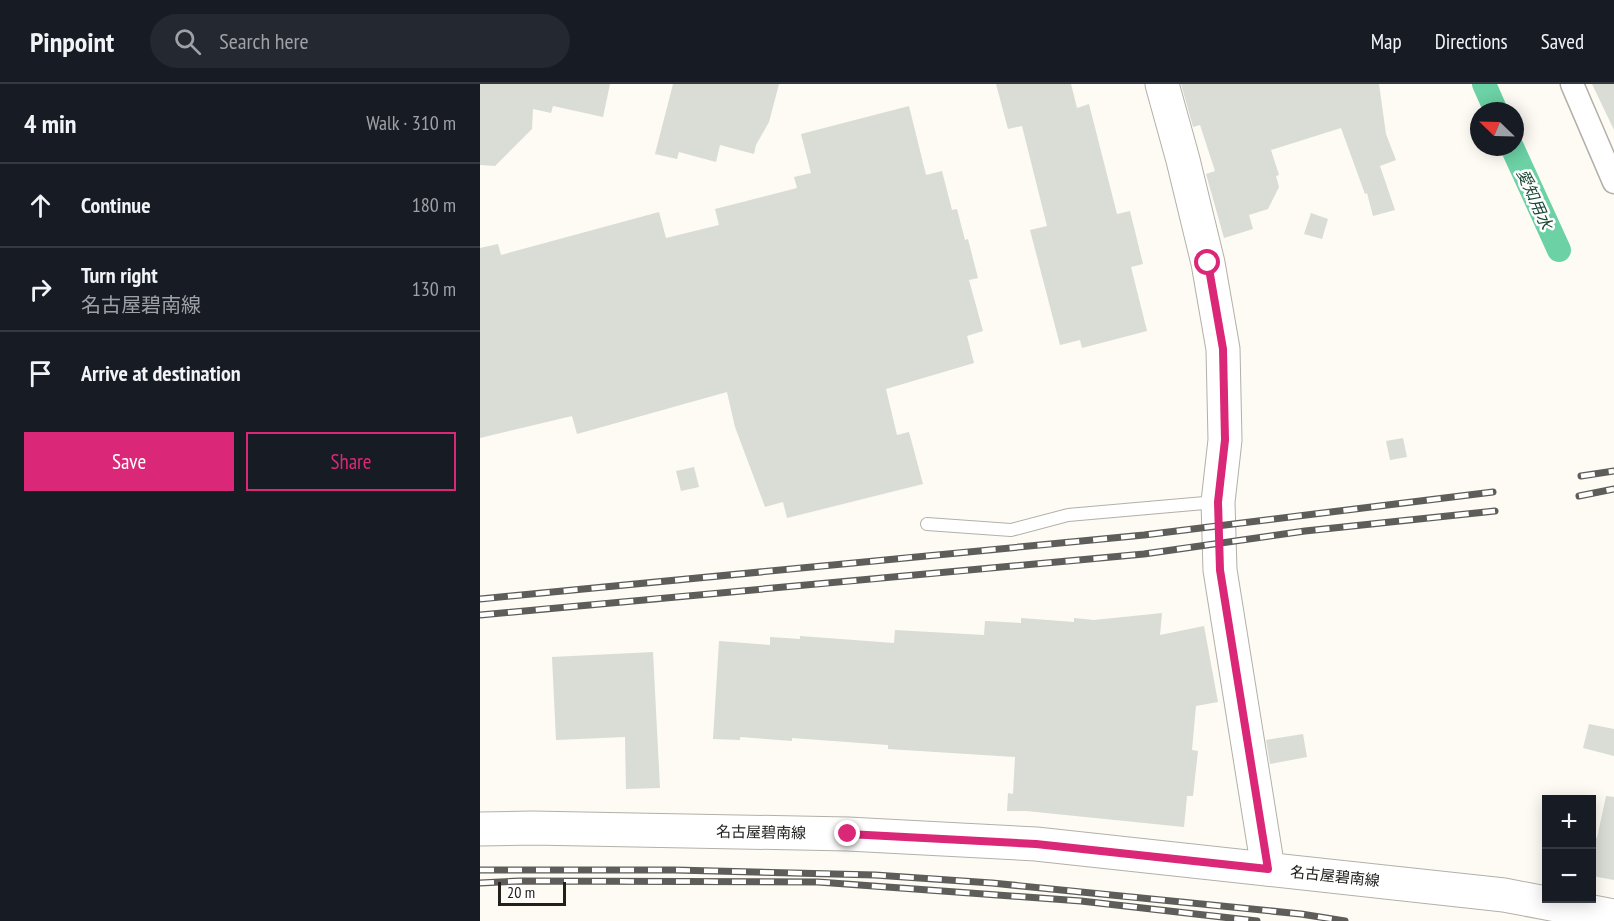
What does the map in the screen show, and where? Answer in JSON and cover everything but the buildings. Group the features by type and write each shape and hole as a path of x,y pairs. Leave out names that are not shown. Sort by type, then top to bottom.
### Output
{"main road":[{"path":"1162,84 1208,263 1223,349 1225,440 1218,502 1220,570 1268,869"},
{"name":"名古屋碧南線","path":"480,830 532,828 848,834 1036,844 1504,895 1614,916"}],"street":[{"path":"1572,84 1614,180"}],"lane":[{"path":"927,524 1011,530 1068,515 1218,502"}],"waterway":[{"name":"愛知用水","path":"1484,84 1492,102"},
{"name":"愛知用水","path":"1516,156 1559,250"}],"railway":[{"path":"1581,476 1614,471"},
{"path":"1579,496 1614,489"},
{"path":"480,599 1144,535 1493,492"},
{"path":"480,615 1144,554 1305,531 1495,511"},
{"path":"480,870 675,870 875,875 992,883 1301,914 1345,921"},
{"path":"480,883 520,881 818,882 1081,901 1257,921"}],"route":[{"path":"848,834 1036,844 1268,869 1220,570 1218,502 1225,440 1223,349 1208,263"}]}
